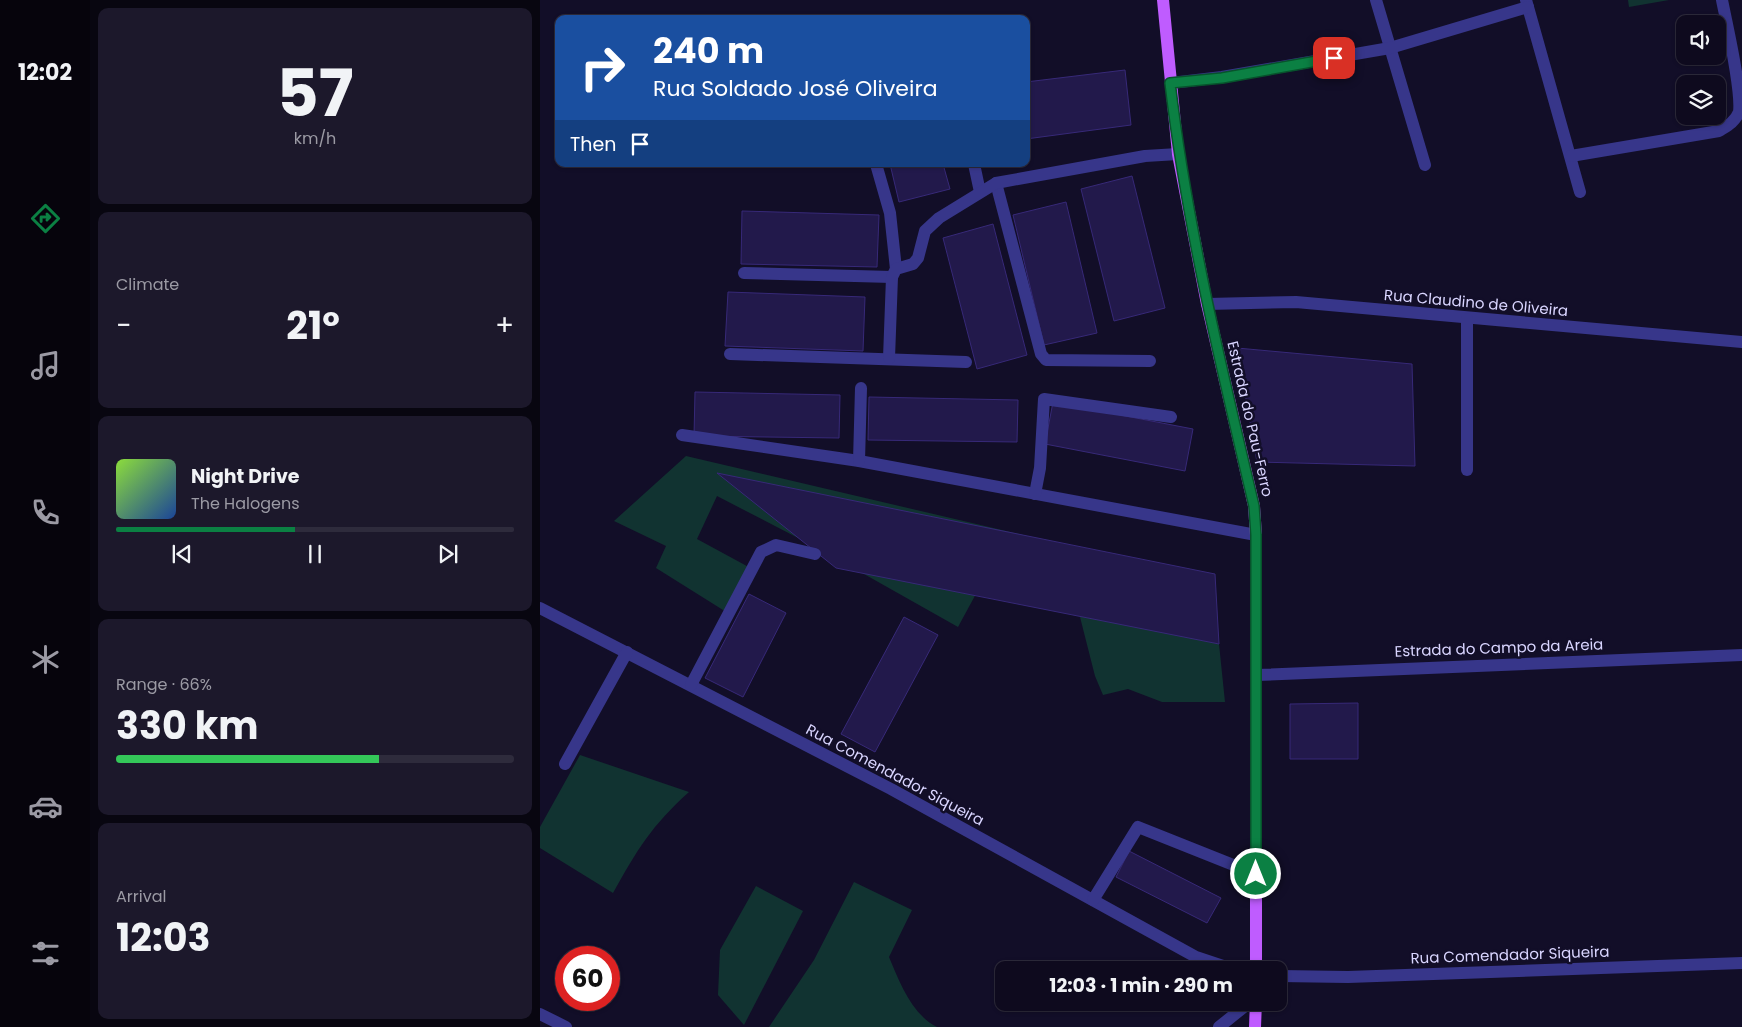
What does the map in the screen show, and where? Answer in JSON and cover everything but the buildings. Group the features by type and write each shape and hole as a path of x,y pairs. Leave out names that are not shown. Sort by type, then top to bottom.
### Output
{"main road":[{"name":"Estrada do Pau-Ferro","path":"1163,0 1178,154 1207,304 1254,506 1256,535 1256,961"},
{"path":"1255,1027 1256,1011"}],"street":[{"path":"1376,0 1425,165"},
{"path":"1571,156 1719,131 1733,122 1739,112 1741,94 1722,0"},
{"path":"1170,83 1222,78 1390,48 1527,3 1580,192"},
{"path":"744,273 894,273 913,264 918,258 925,231 939,218 996,183 1145,156 1178,154"},
{"path":"877,167 890,213 894,273 889,358"},
{"path":"975,167 980,192"},
{"path":"996,183 1041,354 1046,360 1150,361"},
{"name":"Rua Claudino de Oliveira","path":"1207,304 1296,302 1742,342"},
{"path":"1466,318 1467,470"},
{"path":"730,354 966,362"},
{"path":"859,461 861,388"},
{"path":"1035,494 1040,468 1044,399 1172,417"},
{"path":"682,435 859,461 1256,535"},
{"path":"691,685 761,552 776,545 816,554"},
{"name":"Rua Comendador Siqueira","path":"540,608 890,789 1196,957 1208,961"},
{"path":"565,764 627,652"},
{"name":"Estrada do Campo da Areia","path":"1256,675 1742,655"},
{"path":"1093,900 1138,827 1256,874"},
{"name":"Rua Comendador Siqueira","path":"1287,976 1348,977 1742,963"},
{"path":"1219,1027 1239,1011"},
{"path":"540,1014 566,1027"}],"green space":[{"path":"1628,0 1669,0 1629,7"},
{"path":"686,456 1036,538 977,592 958,627 825,552 717,496 697,539 756,571 731,615 656,568 666,546 614,521"},
{"path":"1107,607 1219,644 1225,702 1162,702 1128,689 1103,695 1095,676 1080,617"},
{"path":"580,755 689,792 655,827 613,893 540,848 540,827"},
{"path":"854,882 912,910 889,957 902,987 913,1006 928,1022 937,1027 769,1027 814,960"},
{"path":"756,886 803,911 744,1025 718,995 720,950"}],"route":[{"path":"1256,874 1256,535 1254,506 1200,269 1178,154 1170,83 1222,78 1334,58"}]}
